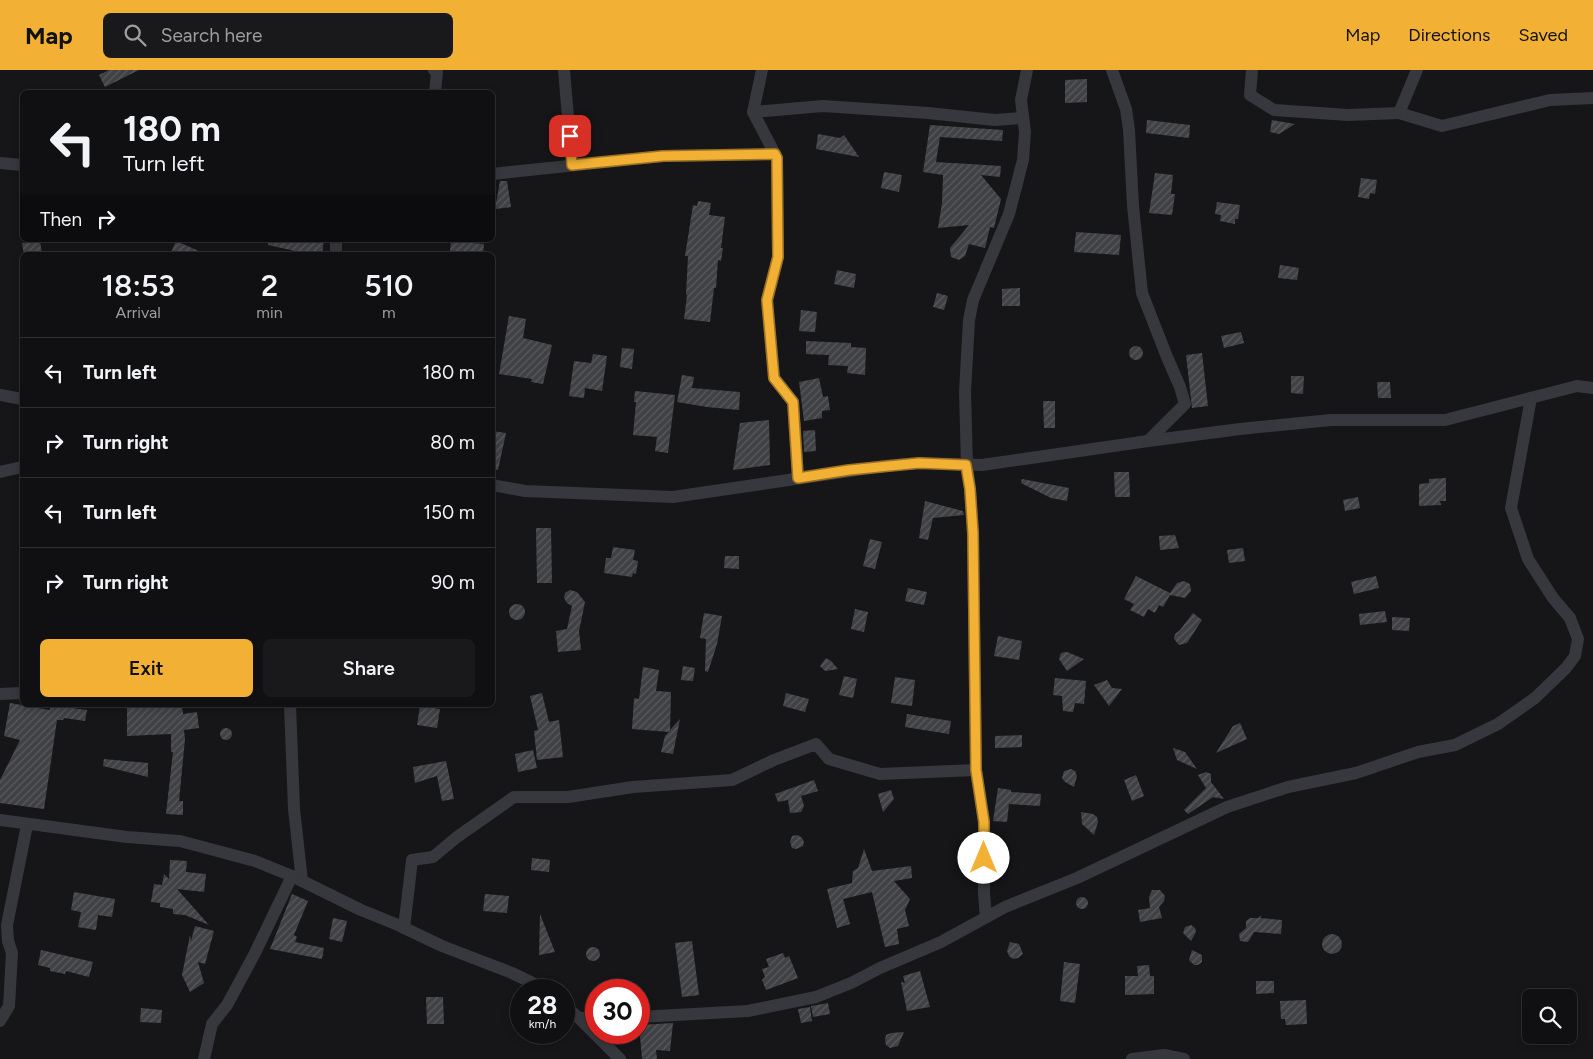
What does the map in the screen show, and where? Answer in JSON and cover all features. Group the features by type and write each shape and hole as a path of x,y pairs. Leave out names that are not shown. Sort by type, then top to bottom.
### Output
{"street":[{"path":"434,70 437,72 435,90"},
{"path":"564,70 572,165"},
{"path":"762,70 753,112 777,158 778,257 767,300 774,378 793,402 798,478"},
{"path":"986,917 984,894 984,822 976,770 973,533 970,489 966,465 965,392 969,320 973,300 1015,196 1024,143 1025,132 1021,100 1027,70"},
{"path":"1112,70 1126,109 1129,130 1133,206 1142,292 1185,404 1148,441"},
{"path":"1252,70 1250,95 1274,110 1348,114 1398,112 1442,126 1550,100 1593,98"},
{"path":"1398,112 1417,70"},
{"path":"753,112 823,106 928,113 995,120 1022,118"},
{"path":"495,174 663,156 775,154"},
{"path":"0,163 20,165"},
{"path":"495,486 525,491 674,497 858,469 919,463 982,465 1240,429 1331,420 1445,420 1577,386 1593,388"},
{"path":"0,395 20,399"},
{"path":"650,1016 748,1011 816,998 941,942 1005,907 1076,878 1227,807 1288,787 1356,773 1418,752 1455,745 1498,724 1535,698 1566,668 1575,656 1578,639 1570,618 1553,598 1528,559 1511,508 1530,398"},
{"path":"0,472 20,468"},
{"path":"0,694 20,693"},
{"path":"204,1059 212,1024 232,996 297,878 290,707"},
{"path":"404,928 412,860 433,857 457,837 514,797 568,798 633,787 732,780 774,760 816,744 828,759 880,774 976,770"},
{"path":"0,820 127,837 180,841 255,861 297,878 361,910 442,946 524,979"},
{"path":"0,1022 9,1006 12,954 8,941 7,925 27,825"},
{"path":"575,1015 620,1059"},
{"path":"579,1018 585,1018"},
{"path":"1132,1059 1164,1055 1184,1059"}],"building":[{"path":"109,70 139,70 105,87 99,75"},
{"path":"1087,79 1087,102 1065,103 1065,80"},
{"path":"1147,120 1190,125 1189,138 1146,133"},
{"path":"1272,120 1295,124 1279,134 1270,132"},
{"path":"930,125 1003,130 1002,141 940,137 936,162 1001,166 1000,177 981,175 1001,199 994,228 990,227 985,248 969,244 965,256 959,260 951,257 950,248 969,225 938,228 942,203 943,175 923,172"},
{"path":"818,134 840,138 844,135 859,157 816,149"},
{"path":"884,172 902,175 899,192 881,188"},
{"path":"1155,173 1173,175 1171,194 1175,194 1172,215 1149,213"},
{"path":"1361,178 1377,180 1375,194 1370,193 1369,199 1358,197"},
{"path":"500,181 507,181 511,207 495,209"},
{"path":"698,201 711,203 709,215 725,217 721,248 723,248 721,261 718,260 716,288 714,288 710,322 684,319 688,256 685,256 693,205 697,206"},
{"path":"1217,202 1240,205 1238,219 1235,219 1235,224 1220,221 1221,215 1215,214"},
{"path":"1076,232 1121,235 1119,255 1074,252"},
{"path":"40,242 42,252 24,252 22,243"},
{"path":"176,242 178,242 201,252 171,252"},
{"path":"269,242 324,242 322,252 300,252 268,245"},
{"path":"451,242 484,244 483,252 450,252"},
{"path":"1280,265 1299,268 1297,280 1278,278"},
{"path":"837,270 856,274 854,288 834,284"},
{"path":"1020,288 1020,306 1002,306 1002,289"},
{"path":"937,293 948,296 944,310 933,307"},
{"path":"801,310 817,312 815,332 799,331"},
{"path":"509,316 526,319 523,338 552,345 543,384 531,382 532,379 499,374"},
{"path":"1241,332 1244,343 1224,348 1221,336"},
{"path":"806,341 851,343 851,347 866,348 865,375 847,373 848,366 828,365 829,355 806,354"},
{"path":"1136,346 1141,348 1143,353 1141,358 1136,360 1131,358 1129,353 1131,348"},
{"path":"622,348 634,349 632,369 620,367"},
{"path":"1202,353 1208,406 1192,408 1186,355"},
{"path":"593,354 607,356 602,391 585,388 584,398 569,396 574,361 591,363"},
{"path":"682,375 694,377 692,388 740,392 739,410 677,402"},
{"path":"1291,376 1304,376 1303,394 1291,393"},
{"path":"819,378 823,397 828,396 830,410 822,411 822,418 804,421 799,382"},
{"path":"1377,382 1390,382 1391,398 1378,398"},
{"path":"635,391 675,395 668,453 655,451 657,437 633,435"},
{"path":"1043,401 1055,401 1055,428 1044,428"},
{"path":"769,420 770,465 733,470 740,423"},
{"path":"815,430 816,451 804,452 803,431"},
{"path":"495,431 506,433 498,470 495,470"},
{"path":"1114,472 1129,472 1130,497 1115,497"},
{"path":"1446,478 1446,501 1440,501 1441,505 1419,506 1419,484 1429,483 1429,479"},
{"path":"1022,479 1069,488 1067,501 1051,498 1021,483"},
{"path":"1358,497 1360,508 1345,511 1343,500"},
{"path":"925,501 963,511 964,515 933,518 928,540 919,538"},
{"path":"536,528 551,528 552,583 537,583"},
{"path":"1175,535 1179,548 1160,550 1159,536"},
{"path":"870,539 882,542 875,569 863,566"},
{"path":"613,547 635,550 633,560 638,561 636,574 633,573 632,577 604,573 606,558 611,558"},
{"path":"1243,548 1245,561 1229,563 1227,550"},
{"path":"725,556 739,556 739,569 724,568"},
{"path":"1136,576 1170,593 1177,583 1184,581 1190,584 1191,591 1185,598 1170,595 1163,607 1159,605 1155,613 1148,609 1144,617 1130,610 1134,604 1124,599"},
{"path":"1376,576 1379,588 1354,594 1351,582"},
{"path":"908,588 927,592 924,605 905,601"},
{"path":"570,590 577,592 585,602 579,631 581,650 558,652 556,631 567,629 572,606 564,598 565,593"},
{"path":"517,604 525,612 517,620 509,612"},
{"path":"855,609 868,612 864,632 851,629"},
{"path":"1385,611 1387,622 1360,625 1359,614"},
{"path":"704,613 722,616 717,644 708,672 705,671 706,639 700,638"},
{"path":"1193,613 1202,620 1187,643 1179,645 1174,639 1175,634"},
{"path":"1392,617 1410,618 1409,631 1392,630"},
{"path":"998,636 1022,641 1019,660 994,656"},
{"path":"1067,652 1084,659 1067,671 1059,659 1061,653"},
{"path":"826,658 838,669 824,670 820,666"},
{"path":"683,666 695,668 693,681 681,680"},
{"path":"643,667 659,670 656,691 671,692 670,730 680,719 673,754 661,752 665,736 669,732 632,729 634,698 639,699"},
{"path":"844,676 857,679 853,698 839,695"},
{"path":"895,677 915,680 912,706 891,703"},
{"path":"1055,678 1086,681 1084,704 1075,703 1073,712 1063,711 1062,696 1053,695"},
{"path":"1107,680 1112,688 1122,689 1109,706 1094,685"},
{"path":"542,693 549,722 559,720 563,757 537,760 534,731 538,730 530,696"},
{"path":"786,693 809,699 805,712 783,706"},
{"path":"10,703 20,705 20,707 50,710 50,707 64,707 87,710 85,721 64,718 63,720 57,720 44,809 0,803 0,780 20,740 4,736"},
{"path":"127,707 182,707 183,714 197,712 199,728 184,730 185,739 179,801 183,801 183,815 166,814 173,752 171,752 171,734 127,736"},
{"path":"420,707 440,709 437,728 417,725"},
{"path":"907,714 951,721 949,734 905,727"},
{"path":"1240,723 1247,739 1216,753 1233,726"},
{"path":"224,728 228,728 232,734 228,740 224,740 220,736 220,732"},
{"path":"1022,735 1022,747 995,748 995,736"},
{"path":"1173,748 1185,752 1197,769 1177,760"},
{"path":"533,750 537,768 518,772 515,754"},
{"path":"104,759 148,763 148,777 103,766"},
{"path":"446,761 454,799 442,801 437,776 415,783 413,767"},
{"path":"1071,769 1075,771 1077,776 1074,787 1062,778 1064,771"},
{"path":"1206,772 1211,774 1211,782 1224,799 1213,797 1188,814 1184,810 1206,788 1198,775"},
{"path":"1136,775 1144,796 1132,801 1124,780"},
{"path":"814,780 818,791 801,796 804,806 801,812 790,813 788,800 778,802 775,794"},
{"path":"998,788 1011,790 1011,792 1041,794 1040,806 1009,804 1007,822 993,821"},
{"path":"891,790 894,799 883,812 878,794"},
{"path":"1081,812 1093,814 1097,817 1098,822 1094,835 1082,824"},
{"path":"798,835 804,842 803,846 796,849 792,848 790,842 792,836"},
{"path":"864,849 872,871 911,866 912,878 894,881 910,899 905,910 909,926 897,929 899,944 885,947 872,892 843,899 850,924 837,928 827,889 852,883 853,871 858,868"},
{"path":"532,858 550,860 549,872 531,870"},
{"path":"170,860 187,861 186,872 206,874 204,892 177,889 209,925 185,915 173,914 173,909 160,907 160,903 151,902 154,884 162,885 164,874 169,879"},
{"path":"1152,890 1160,890 1165,896 1164,901 1159,907 1162,918 1140,922 1138,910 1150,908 1149,897"},
{"path":"74,892 115,899 112,917 98,915 96,930 78,927 81,912 71,910"},
{"path":"292,894 308,901 294,935 297,937 295,942 324,948 322,959 270,949"},
{"path":"485,894 509,896 507,913 483,911"},
{"path":"1084,897 1087,898 1087,908 1080,909 1077,908 1076,901 1077,898"},
{"path":"540,914 555,952 539,955"},
{"path":"1262,915 1260,918 1282,920 1281,934 1254,932 1248,942 1240,941 1239,934 1246,928 1246,921"},
{"path":"333,918 347,921 342,942 329,939"},
{"path":"1191,925 1195,928 1196,932 1191,941 1183,933 1185,927"},
{"path":"195,926 214,931 205,964 198,962 204,983 190,992 182,975 190,935 191,941"},
{"path":"1332,934 1339,937 1342,944 1339,951 1332,954 1325,951 1322,944 1325,937"},
{"path":"692,941 699,995 682,997 675,943"},
{"path":"1010,942 1019,944 1023,954 1018,958 1013,959 1009,956 1007,951"},
{"path":"593,947 598,949 600,954 598,959 593,961 588,959 586,954 588,949"},
{"path":"41,950 93,962 89,977 66,971 65,974 50,971 50,968 38,965"},
{"path":"1192,950 1202,955 1202,962 1198,965 1194,965 1189,960"},
{"path":"783,953 785,958 789,956 798,978 766,990 762,980 765,977 762,969 769,967 766,959"},
{"path":"1064,962 1080,964 1075,1003 1060,1001"},
{"path":"1149,965 1150,976 1154,976 1154,994 1125,995 1125,976 1138,976 1137,966"},
{"path":"920,971 930,1007 907,1011 901,982 905,983 903,976"},
{"path":"1256,981 1274,981 1274,993 1256,994"},
{"path":"426,997 443,997 444,1024 427,1024"},
{"path":"1306,1000 1307,1024 1286,1025 1285,1019 1281,1019 1280,1001"},
{"path":"828,1003 830,1014 813,1017 811,1006"},
{"path":"810,1007 812,1021 801,1023 798,1009"},
{"path":"141,1008 162,1010 161,1023 140,1022"},
{"path":"673,1023 670,1051 656,1050 657,1059 642,1059 641,1044 650,1044 650,1024"},
{"path":"904,1032 898,1046 890,1048 886,1045 886,1035"}],"route":[{"path":"570,136 572,165 663,156 775,154 777,158 778,257 767,300 774,378 793,402 798,478 849,470 919,463 966,465 970,489 973,533 976,638 976,770 984,822 984,858"}]}
